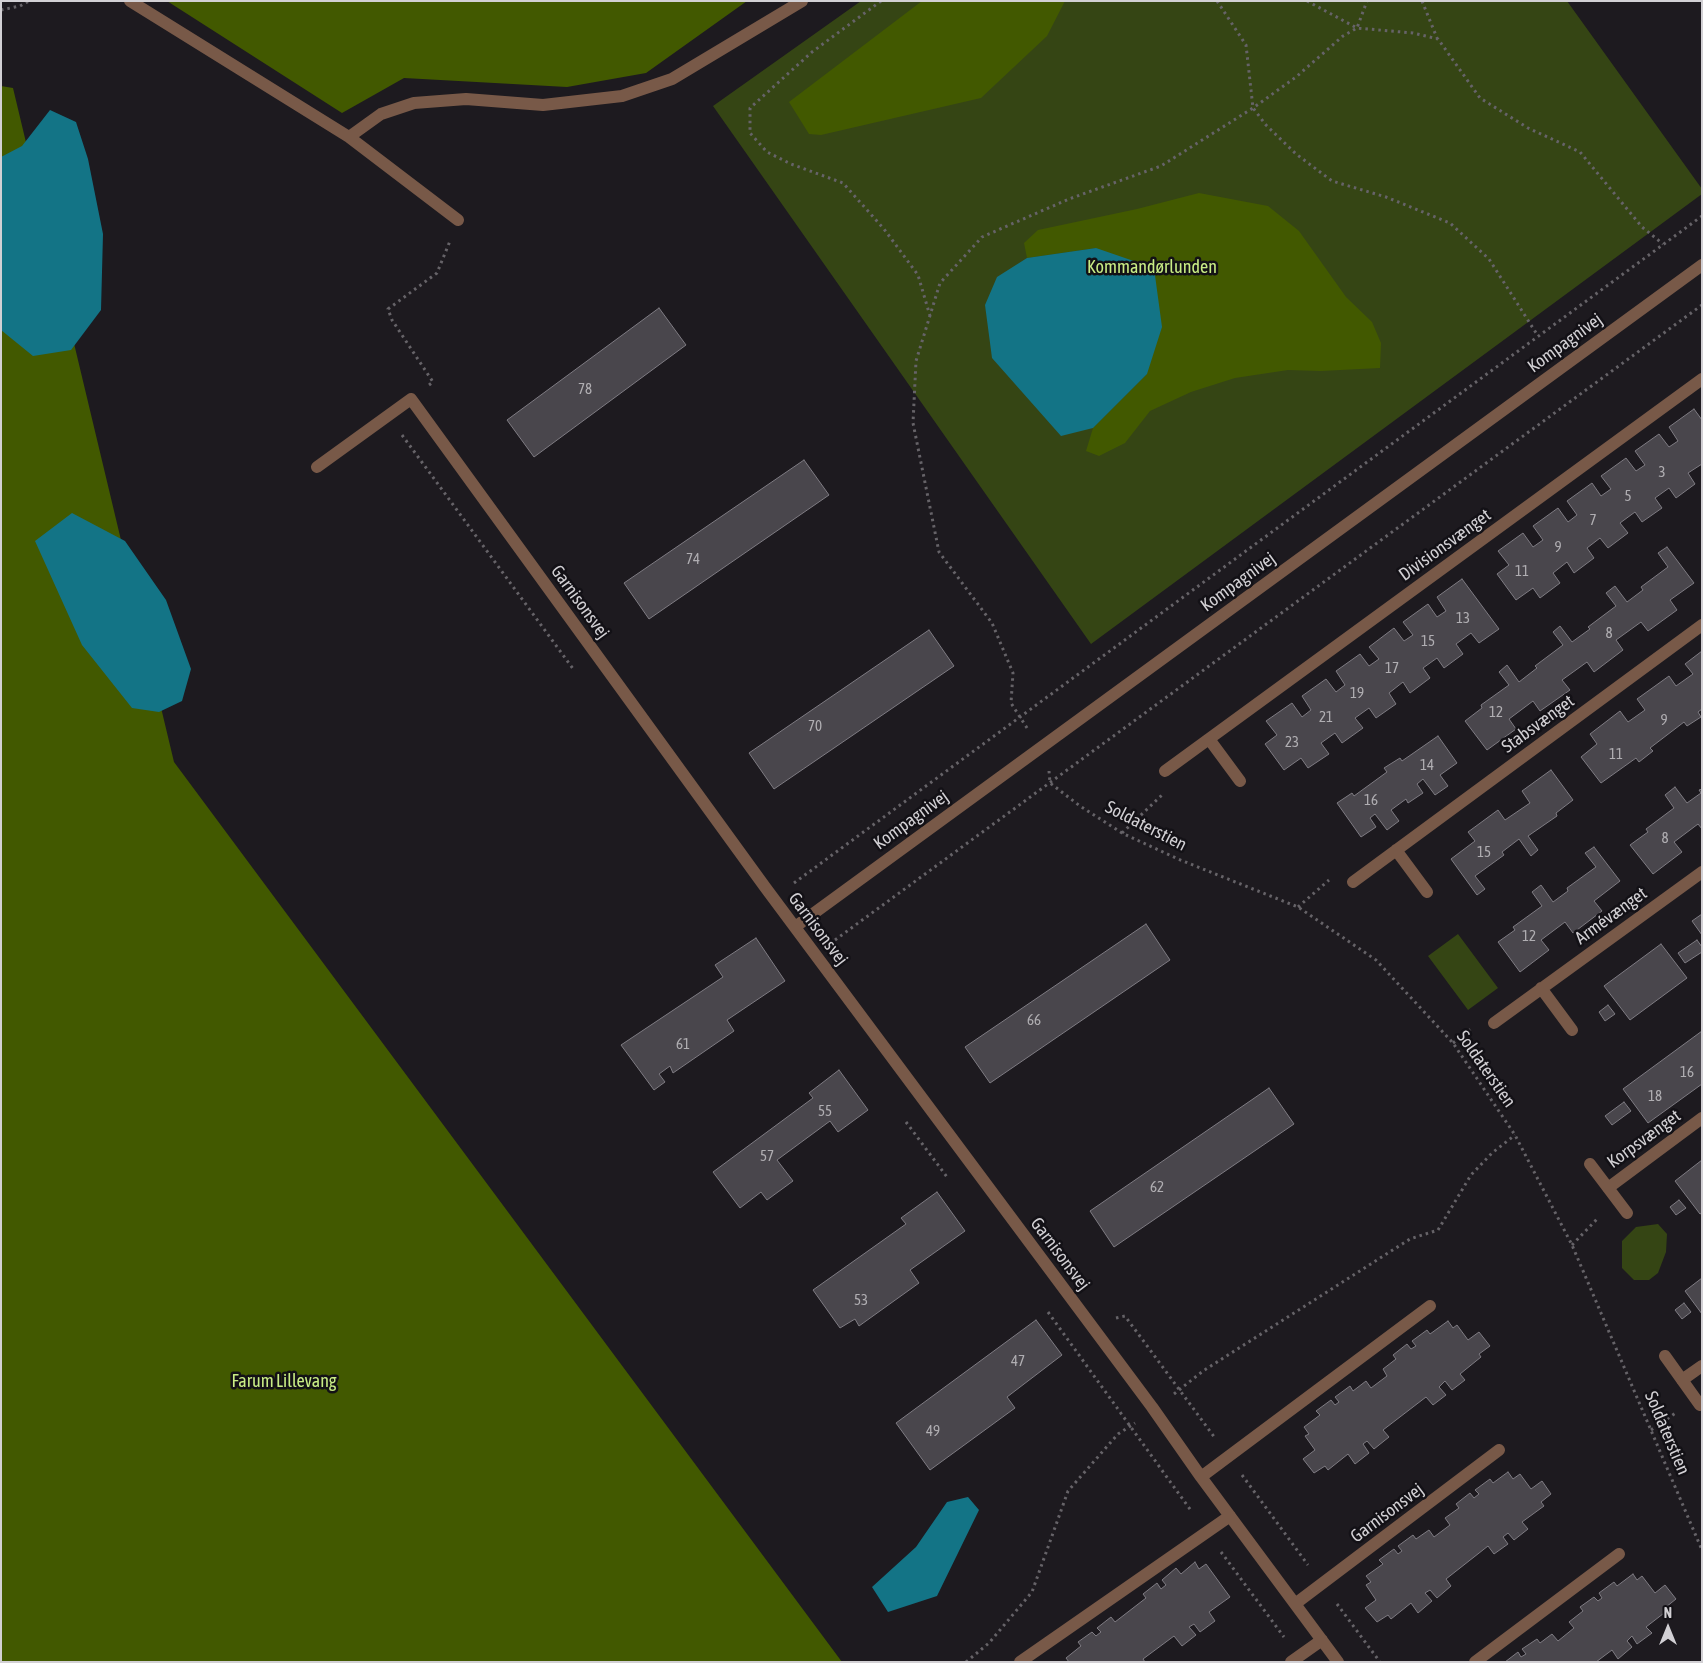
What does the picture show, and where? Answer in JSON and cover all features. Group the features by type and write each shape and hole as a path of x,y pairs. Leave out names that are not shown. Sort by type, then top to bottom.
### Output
{"street":[{"path":"130,1 349,137 458,220"},
{"path":"349,137 381,114 414,103 466,99 543,105 622,96 672,79 802,1"},
{"name":"Kompagnivej","path":"795,927 1702,265"},
{"name":"Divisionsvænget","path":"1165,771 1702,379"},
{"path":"317,467 411,399"},
{"name":"Garnisonsvej","path":"411,399 815,955 1152,1407 1201,1477 1338,1662"},
{"name":"Stabsvænget","path":"1353,882 1702,625"},
{"path":"1209,739 1240,781"},
{"path":"1396,850 1427,892"},
{"name":"Armévænget","path":"1494,1023 1702,872"},
{"path":"1542,988 1572,1030"},
{"name":"Korpsvænget","path":"1608,1188 1702,1118"},
{"name":"Korpsvænget","path":"1590,1164 1627,1213"},
{"path":"1201,1477 1430,1306"},
{"path":"1665,1356 1700,1405"},
{"path":"1682,1380 1702,1366"},
{"name":"Garnisonsvej","path":"1295,1604 1500,1450"},
{"path":"1020,1662 1230,1516"},
{"path":"1475,1662 1620,1554"},
{"path":"1291,1662 1322,1640"}],"path":[{"path":"1,10 20,6 29,1"},
{"path":"881,1 812,52 750,108 750,133 767,152 791,164 843,183 884,229 918,275 930,316"},
{"path":"1218,1 1246,45 1253,108 1266,125 1296,154 1332,181 1386,197 1450,223 1489,259 1538,336"},
{"path":"1307,1 1357,28 1413,33 1438,39"},
{"path":"1019,717 1011,702 1013,673 992,623 939,552 913,423 916,361 940,283 982,237 1069,199 1161,166 1253,108 1296,77 1343,36 1357,28 1367,1"},
{"path":"1422,1 1438,39 1480,98 1528,128 1580,152 1642,228 1663,244"},
{"path":"774,898 1702,216"},
{"path":"411,399 433,382 392,320 388,309 437,274 458,220"},
{"path":"815,955 1702,305"},
{"path":"1122,833 1166,792 1165,771"},
{"name":"Soldaterstien","path":"1050,783 1080,806 1122,833 1178,859 1298,908 1376,960 1453,1043 1515,1135 1572,1245 1702,1550"},
{"path":"1298,908 1333,876 1353,882"},
{"path":"966,1662 989,1643 1032,1592 1068,1492 1118,1434 1130,1427 1152,1407 1180,1391 1203,1371 1410,1239 1438,1230 1471,1175 1492,1153 1515,1135"},
{"path":"1572,1245 1612,1204 1608,1188"}],"green space":[{"path":"167,1 747,1 646,73 567,87 404,78 342,113"},
{"name":"Kommandørlunden","path":"861,1 1567,1 1702,189 1702,194 1091,644 713,106"},
{"path":"922,1 1065,1 1047,36 981,98 821,135 809,134 789,102"},
{"name":"Farum Lillevang","path":"1,86 13,88 174,762 842,1662 1,1662"},
{"path":"1199,193 1268,206 1299,231 1346,297 1372,322 1381,343 1380,368 1321,371 1288,370 1235,378 1191,392 1150,411 1125,443 1099,456 1086,451 1093,428 1147,374 1096,248 1027,258 1024,243 1038,230 1137,209"},
{"path":"1458,934 1498,988 1468,1010 1428,956"},
{"path":"1658,1224 1667,1234 1666,1252 1658,1273 1649,1280 1634,1280 1622,1268 1622,1241 1636,1227"}],"water":[{"path":"50,110 76,122 88,159 103,234 101,310 71,350 33,356 1,330 1,157 22,146"},
{"path":"1096,248 1154,268 1162,327 1147,374 1093,428 1061,436 992,358 985,305 997,277 1027,258"},
{"path":"72,513 125,541 166,600 191,669 182,701 159,712 132,708 82,645 35,541"},
{"path":"968,1497 979,1510 937,1596 888,1612 872,1587 916,1547 947,1502"}],"building":[{"path":"659,308 686,345 534,457 507,420"},
{"path":"1694,409 1702,420 1702,464 1688,473 1695,484 1676,498 1669,488 1655,498 1662,508 1642,522 1635,512 1620,523 1628,533 1608,548 1600,538 1587,548 1594,558 1574,573 1567,562 1553,573 1560,583 1540,598 1533,588 1516,600 1497,574 1509,565 1498,551 1523,533 1533,547 1543,540 1533,526 1558,508 1568,522 1577,515 1567,501 1592,483 1601,496 1611,489 1601,476 1626,458 1636,471 1645,465 1635,451 1659,434 1669,447 1678,441 1669,427"},
{"path":"804,460 829,495 649,619 624,583"},
{"path":"1667,547 1694,583 1670,600 1677,610 1648,631 1641,622 1616,640 1623,650 1594,672 1587,662 1562,680 1570,690 1540,711 1533,701 1509,719 1516,729 1487,750 1465,721 1482,708 1481,705 1509,685 1499,672 1507,665 1519,682 1537,668 1535,666 1563,645 1553,632 1560,626 1572,642 1616,606 1606,593 1615,586 1627,602 1643,590 1641,587 1668,567 1658,553"},
{"path":"1462,579 1499,629 1479,643 1471,633 1456,644 1463,654 1444,668 1437,658 1423,668 1430,678 1410,693 1403,682 1389,693 1396,704 1376,718 1369,708 1355,718 1363,728 1342,743 1335,733 1321,743 1329,754 1308,768 1301,758 1284,770 1265,744 1277,735 1266,721 1292,703 1302,717 1311,710 1302,696 1326,679 1336,692 1345,685 1336,671 1360,654 1369,666 1379,659 1369,647 1394,628 1404,641 1413,635 1403,622 1428,604 1437,617 1446,611 1437,597"},
{"path":"929,630 954,666 774,789 749,753"},
{"path":"1702,651 1702,709 1698,712 1701,717 1687,726 1684,722 1650,748 1653,751 1639,762 1636,758 1601,783 1581,757 1597,744 1590,734 1620,711 1628,722 1645,710 1637,699 1669,676 1676,686 1693,674 1685,664"},
{"path":"1438,736 1457,763 1440,775 1448,786 1435,795 1423,779 1417,784 1423,793 1408,803 1406,799 1391,810 1399,821 1387,830 1375,814 1370,818 1376,827 1361,837 1337,803 1352,793 1354,796 1387,772 1384,768 1400,758 1402,761"},
{"path":"1551,770 1573,800 1556,813 1557,816 1528,836 1538,850 1531,856 1519,839 1502,852 1504,855 1475,876 1485,889 1477,895 1451,859 1475,841 1468,832 1498,810 1505,820 1530,803 1522,791"},
{"path":"1675,787 1687,803 1701,793 1699,790 1702,789 1702,829 1698,824 1674,842 1682,852 1653,874 1630,845 1648,832 1646,829 1674,808 1665,795"},
{"path":"1594,847 1620,881 1594,901 1602,911 1573,933 1565,922 1541,940 1549,950 1520,972 1498,942 1515,930 1513,927 1542,906 1532,892 1541,885 1553,902 1568,891 1567,888 1596,867 1585,853"},
{"path":"1702,914 1702,935 1692,921"},
{"path":"1146,924 1170,960 990,1083 965,1047"},
{"path":"756,938 785,981 727,1020 734,1031 673,1073 670,1066 659,1074 665,1082 654,1090 621,1045 723,977 715,965"},
{"path":"1697,940 1702,947 1702,952 1685,963 1678,953"},
{"path":"1661,944 1687,978 1630,1020 1604,986"},
{"path":"1608,1005 1615,1014 1605,1021 1599,1012"},
{"path":"1702,1031 1702,1084 1648,1123 1623,1089"},
{"path":"839,1070 868,1110 838,1132 830,1121 777,1160 793,1181 767,1200 761,1192 740,1208 713,1172 813,1098 809,1093"},
{"path":"1269,1088 1294,1124 1114,1247 1090,1211"},
{"path":"1624,1102 1631,1111 1612,1125 1605,1116"},
{"path":"1702,1160 1702,1213 1700,1214 1675,1181"},
{"path":"937,1192 965,1231 910,1270 919,1283 859,1326 855,1319 840,1328 813,1290 906,1224 901,1218"},
{"path":"1679,1200 1686,1208 1676,1215 1670,1207"},
{"path":"1702,1278 1702,1314 1685,1291"},
{"path":"1684,1303 1691,1312 1682,1319 1675,1310"},
{"path":"1036,1320 1062,1355 1007,1397 1015,1408 930,1470 896,1423"},
{"path":"1448,1321 1453,1328 1457,1325 1468,1340 1479,1332 1490,1346 1479,1354 1481,1357 1460,1374 1465,1380 1452,1390 1445,1381 1439,1387 1446,1395 1433,1405 1426,1397 1383,1430 1389,1437 1374,1449 1367,1441 1363,1444 1369,1453 1355,1464 1348,1454 1328,1470 1325,1466 1314,1473 1303,1459 1315,1450 1305,1436 1309,1434 1304,1427 1320,1415 1316,1411 1331,1400 1335,1405 1339,1402 1335,1397 1350,1386 1353,1391 1366,1381 1371,1388 1387,1376 1383,1369 1396,1359 1393,1355 1407,1344 1411,1349 1416,1346 1412,1341 1427,1330 1430,1334"},
{"path":"1508,1472 1513,1479 1520,1474 1531,1489 1542,1481 1551,1494 1541,1502 1544,1506 1522,1522 1528,1529 1514,1540 1508,1533 1503,1537 1508,1544 1494,1554 1488,1546 1446,1579 1451,1586 1437,1598 1430,1590 1425,1593 1432,1601 1418,1613 1411,1603 1391,1619 1388,1615 1377,1622 1365,1608 1376,1600 1366,1585 1371,1582 1366,1576 1383,1564 1379,1560 1394,1549 1398,1554 1402,1551 1398,1546 1413,1535 1416,1539 1429,1530 1434,1537 1450,1525 1445,1518 1459,1508 1456,1504 1470,1493 1474,1498 1479,1494 1475,1490 1490,1479 1493,1483"},
{"path":"1195,1562 1199,1569 1206,1564 1230,1597 1209,1612 1215,1621 1200,1632 1194,1624 1189,1627 1196,1635 1182,1646 1174,1636 1143,1659 1145,1662 1069,1662 1066,1658 1081,1646 1078,1642 1092,1632 1096,1636 1101,1632 1097,1628 1111,1617 1115,1622 1146,1598 1143,1594 1157,1583 1161,1589 1166,1585 1162,1580 1176,1568 1181,1574"},
{"path":"1633,1574 1637,1580 1642,1576 1655,1593 1665,1585 1676,1599 1666,1607 1668,1610 1646,1627 1652,1633 1637,1644 1632,1636 1627,1641 1632,1647 1618,1659 1612,1650 1596,1662 1505,1662 1518,1652 1521,1657 1526,1654 1522,1649 1537,1639 1540,1643 1552,1634 1558,1641 1574,1628 1569,1622 1583,1611 1580,1607 1594,1597 1598,1601 1602,1598 1599,1593 1614,1582 1617,1586"}]}
